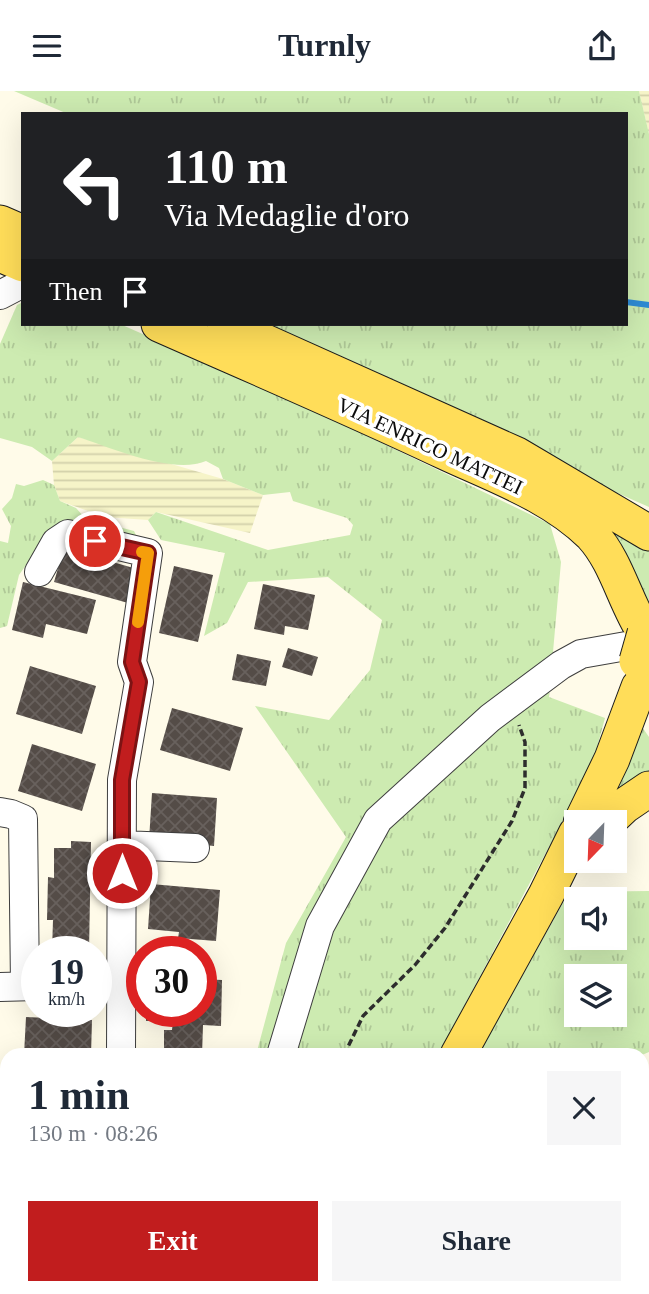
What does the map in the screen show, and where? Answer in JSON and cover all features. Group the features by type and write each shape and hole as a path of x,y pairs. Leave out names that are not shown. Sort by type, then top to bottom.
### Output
{"main road":[{"path":"8,230 21,259"},
{"name":"VIA ENRICO MATTEI","path":"164,326 364,414 542,498 593,537 611,566 635,619 645,660"},
{"name":"VIA ENRICO MATTEI","path":"229,326 517,455 649,533"},
{"path":"517,455 649,516"},
{"path":"587,810 612,759 645,660"},
{"path":"620,810 649,789"},
{"path":"462,1048 564,859"},
{"path":"547,895 564,872"}],"street":[{"path":"0,295 21,284"},
{"path":"39,572 56,542 68,534 148,553 132,662 139,682 122,780 122,845 112,953"},
{"path":"283,1048 320,926 378,820 438,764 561,664 581,654 645,660"},
{"path":"0,812 23,819 22,936"},
{"path":"122,845 195,848"},
{"path":"112,1002 120,1048"}],"path":[{"path":"347,1048 363,1016 415,965 444,928 512,821 525,788 525,742 511,702"}],"shaded area":[{"path":"639,91 649,91 649,134"},
{"path":"78,437 223,479 263,495 250,533 156,512 148,520 105,517 60,501 54,485 52,461"}],"green space":[{"path":"14,91 639,91 649,134 649,507 239,326 628,326 628,112 63,112"},
{"path":"21,303 21,326 125,326 299,403 550,524 561,562 549,697 605,718 592,766 569,810 564,810 564,819 442,1048 258,1048 286,943 346,837 255,706 329,720 370,670 382,620 328,577 248,582 227,623 204,636 225,553 161,540 148,520 156,512 268,550 350,535 353,525 347,518 293,501 290,492 263,495 223,479 219,468 206,461 177,465 160,462 78,437 52,461 32,447 0,438 0,344 17,305"},
{"path":"43,480 54,485 60,501 76,508 85,518 134,531 139,541 43,541 19,575 7,626 0,628 0,541 8,543 11,526 2,509 12,498 16,484 24,486"},
{"path":"592,510 649,543 649,602 646,605"},
{"path":"640,724 649,737 649,773 599,810"},
{"path":"627,891 649,891 649,1048 482,1048 564,901 564,950 627,950"}],"building":[{"path":"64,548 137,569 128,603 54,582"},
{"path":"174,566 213,575 198,642 159,633"},
{"path":"23,582 96,600 87,634 46,624 43,638 12,630"},
{"path":"263,584 315,595 308,630 285,626 284,635 254,629"},
{"path":"288,648 318,657 312,676 282,667"},
{"path":"237,654 271,661 266,686 232,680"},
{"path":"30,666 96,686 82,734 16,714"},
{"path":"172,708 243,728 230,771 160,750"},
{"path":"32,744 96,764 82,811 18,791"},
{"path":"152,793 217,798 214,846 149,840"},
{"path":"71,841 91,842 89,936 52,936 53,920 47,920 48,877 54,878 54,848 71,848"},
{"path":"151,884 220,890 216,936 178,936 179,932 148,929"},
{"path":"217,980 222,980 221,1026 217,1026"},
{"path":"25,1027 92,1027 91,1048 24,1048"},
{"path":"172,1027 203,1027 202,1048 164,1048 164,1030 172,1030"}],"waterway":[{"path":"628,302 649,305"}],"slow traffic":[{"path":"138,622 148,553 142,552"}],"route":[{"path":"95,541 148,553 132,662 139,682 122,780 122,873"}]}
